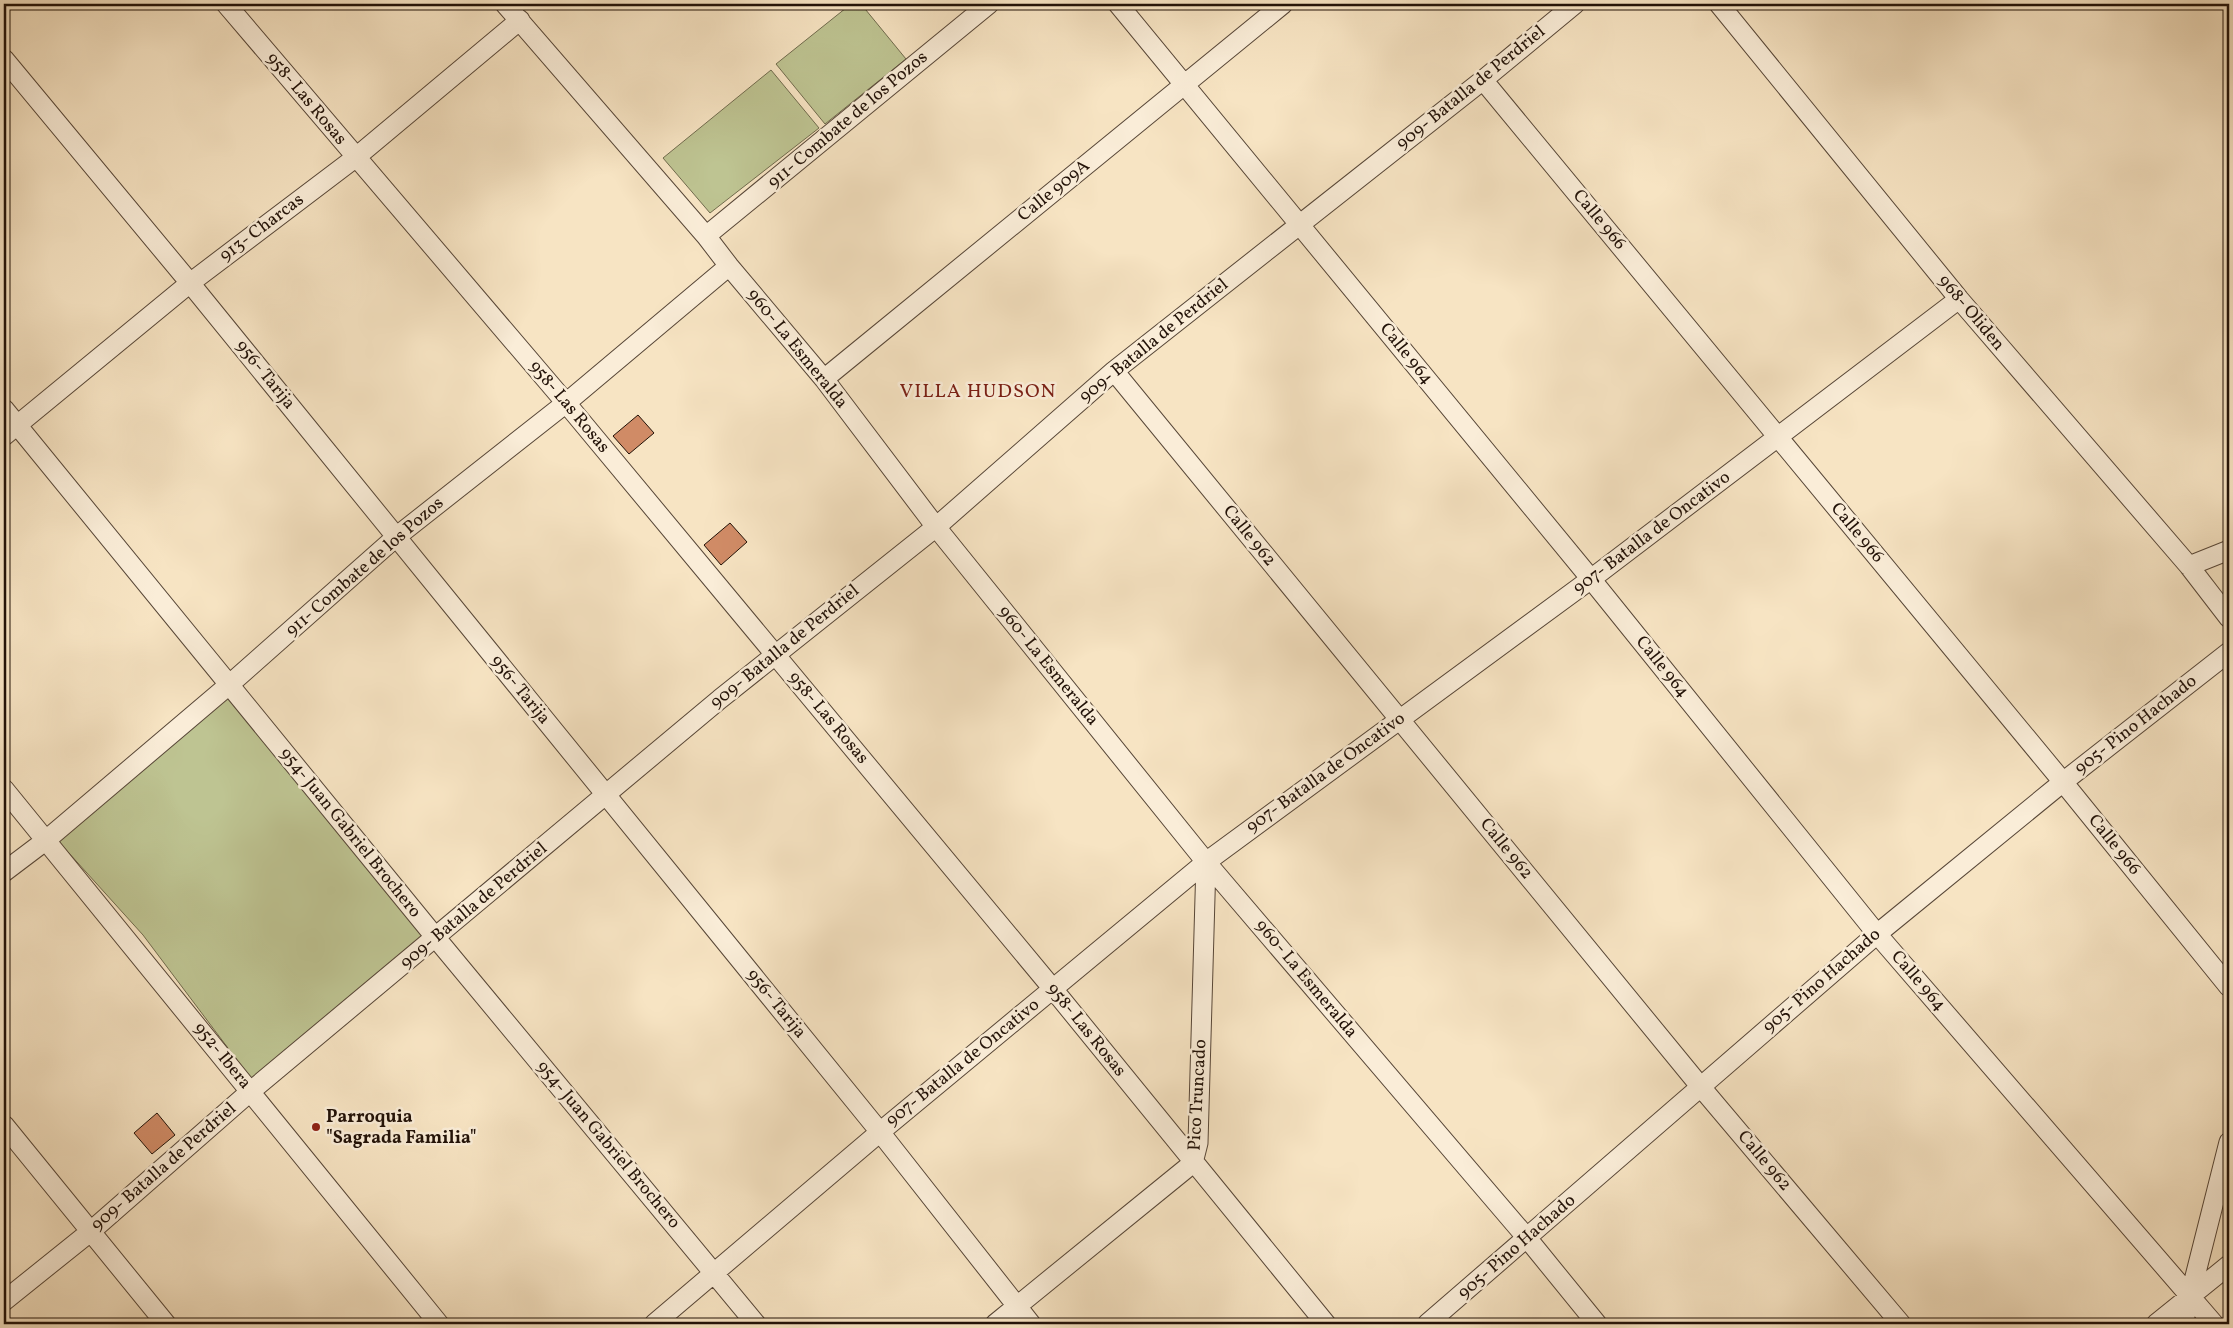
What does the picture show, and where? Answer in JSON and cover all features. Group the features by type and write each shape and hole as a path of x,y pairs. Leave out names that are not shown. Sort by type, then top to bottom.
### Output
{"street":[{"name":"958- Las Rosas","path":"226,4 355,158 566,403 1053,989 1326,1324"},
{"name":"960- La Esmeralda","path":"506,4 706,236 824,378 936,527 1206,862 1527,1238 1597,1324"},
{"name":"911- Combate de los Pozos","path":"706,236 989,4"},
{"name":"Calle 964","path":"1118,4 1591,579 1877,934 2192,1296 2214,1324"},
{"name":"Calle 909A","path":"824,378 1283,4"},
{"name":"909- Batalla de Perdriel","path":"4,1301 90,1232 251,1091 775,654 936,527 1114,371 1483,80 1574,4"},
{"name":"968- Oliden","path":"1719,4 1959,299 2189,566 2229,618"},
{"name":"913- Charcas","path":"10,430 190,283 355,158 520,20"},
{"name":"956- Tarija","path":"4,59 190,283 880,1132 1031,1324"},
{"name":"Calle 966","path":"1483,80 2063,782 2229,987"},
{"name":"911- Combate de los Pozos","path":"4,872 45,841 230,684 396,537 566,403 729,266"},
{"name":"907- Batalla de Oncativo","path":"654,1324 880,1132 1206,862 1591,579 1959,299"},
{"name":"Calle 962","path":"1114,371 1700,1086 1901,1324"},
{"name":"954- Juan Gabriel Brochero","path":"4,409 10,430 230,684 436,938 756,1324"},
{"path":"2189,566 2229,550"},
{"name":"905- Pino Hachado","path":"1427,1324 1877,934 2063,782 2229,652"},
{"name":"952- Ibera","path":"4,788 45,841 251,1091 439,1324"},
{"name":"Pico Truncado","path":"995,1324 1193,1163 1198,1143 1206,862"},
{"path":"4,1125 166,1324"},
{"path":"2183,1324 2192,1296 2229,1142"},
{"path":"2156,1324 2229,1265"}],"green space":[{"path":"851,4 861,4 906,59 825,124 776,64"},
{"path":"771,70 819,128 710,213 663,158"},
{"path":"230,696 426,937 252,1080 143,935 58,841"}],"building":[{"path":"638,415 654,433 629,454 613,436"},
{"path":"730,523 747,542 721,565 704,545"},
{"path":"157,1113 175,1135 152,1154 134,1133"}],"place":[{"name":"Parroquia \"Sagrada Familia\"","path":"316,1127"}],"district":[{"name":"VILLA HUDSON","path":"978,392"}]}
